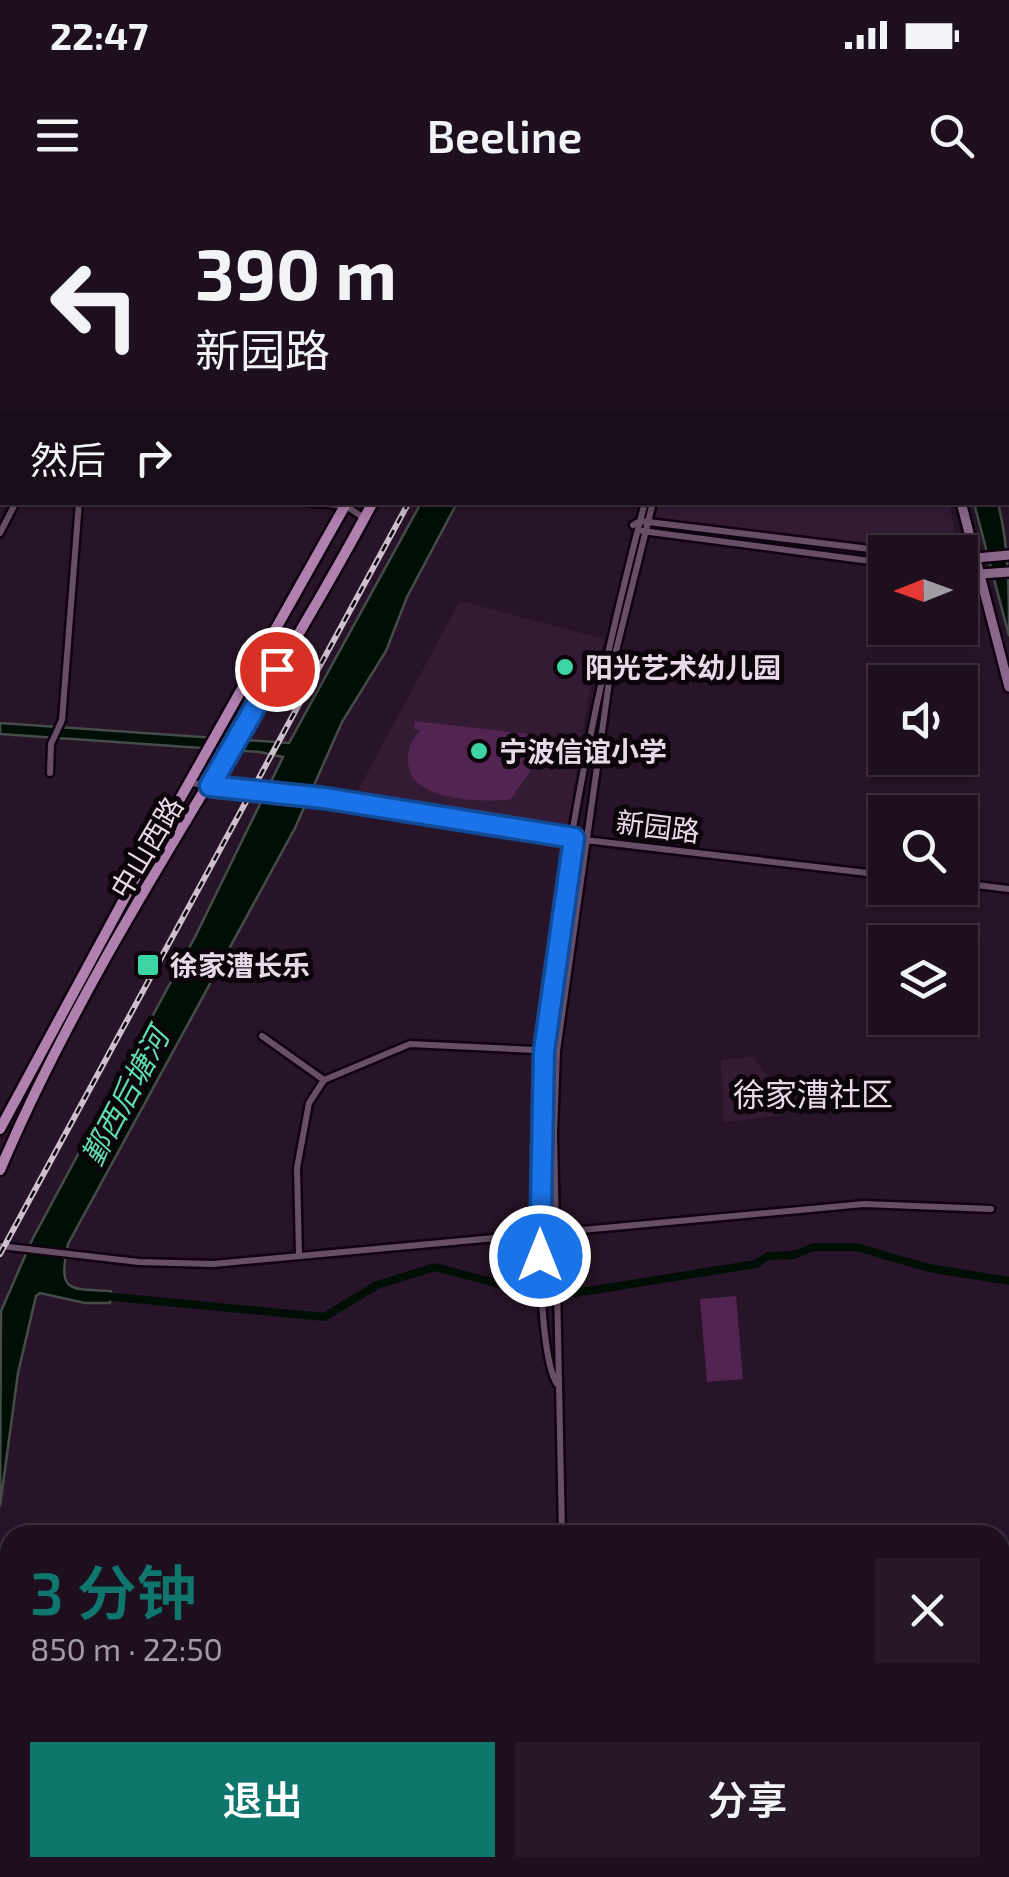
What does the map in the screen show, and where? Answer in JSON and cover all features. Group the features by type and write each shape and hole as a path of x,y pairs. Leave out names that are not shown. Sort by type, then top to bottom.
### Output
{"main road":[{"name":"中山西路","path":"0,1129 345,505"},
{"name":"中山西路","path":"0,1170 35,1088 111,948 372,505"},
{"path":"962,505 970,535"},
{"path":"978,558 1008,555"},
{"path":"978,566 1009,687"},
{"path":"980,574 1009,572"}],"street":[{"path":"0,533 14,505"},
{"path":"50,773 50,744 62,720 79,505"},
{"path":"347,505 365,518"},
{"path":"562,1525 555,1234 557,1051 610,675 645,505"},
{"path":"644,521 652,505"},
{"path":"644,521 868,549"},
{"path":"642,530 868,561"},
{"path":"557,1384 541,1308 544,1051 602,674 642,530"},
{"name":"新园路","path":"190,783 324,798 585,840 868,873"},
{"path":"978,885 1009,889"},
{"path":"262,1036 324,1080"},
{"path":"299,1256 297,1168 309,1104 324,1080 410,1044 557,1051"},
{"path":"0,1246 72,1256 214,1264 864,1204 991,1209"}],"shaded area":[{"path":"659,505 949,505 956,535 868,535 868,543 654,521"},
{"name":"宁波信谊小学","path":"460,601 604,639 587,704 567,833 354,798"},
{"path":"415,721 544,736 542,744 520,742 531,770 511,799 465,799 432,791 419,784 411,773 409,750 421,730 414,729"},
{"path":"752,1057 780,1090 781,1115 723,1123 721,1060"},
{"path":"736,1296 743,1379 707,1382 700,1299"}],"water":[{"name":"鄞西后塘河","path":"420,505 456,505 407,597 386,651 342,722 295,828 68,1244 64,1271 69,1285 111,1291 110,1303 85,1303 40,1293 36,1296 18,1373 0,1506 1,1311 32,1240 195,937 283,757 260,752 0,734 0,723 289,743"},
{"path":"975,505 998,505 1006,552 1009,636"}],"waterway":[{"path":"103,1296 324,1317 377,1285 435,1267 526,1291 575,1293 756,1264 768,1256 794,1255 814,1247 856,1247 929,1268 1009,1281"}],"railway":[{"path":"0,1254 407,505"}],"place":[{"name":"阳光艺术幼儿园","path":"565,667"},
{"name":"宁波信谊小学","path":"479,751"},
{"name":"徐家漕长乐","path":"148,965"}],"district":[{"name":"徐家漕社区","path":"813,1093"}],"route":[{"path":"277,669 210,786 324,798 574,838 544,1051 540,1256"}]}
